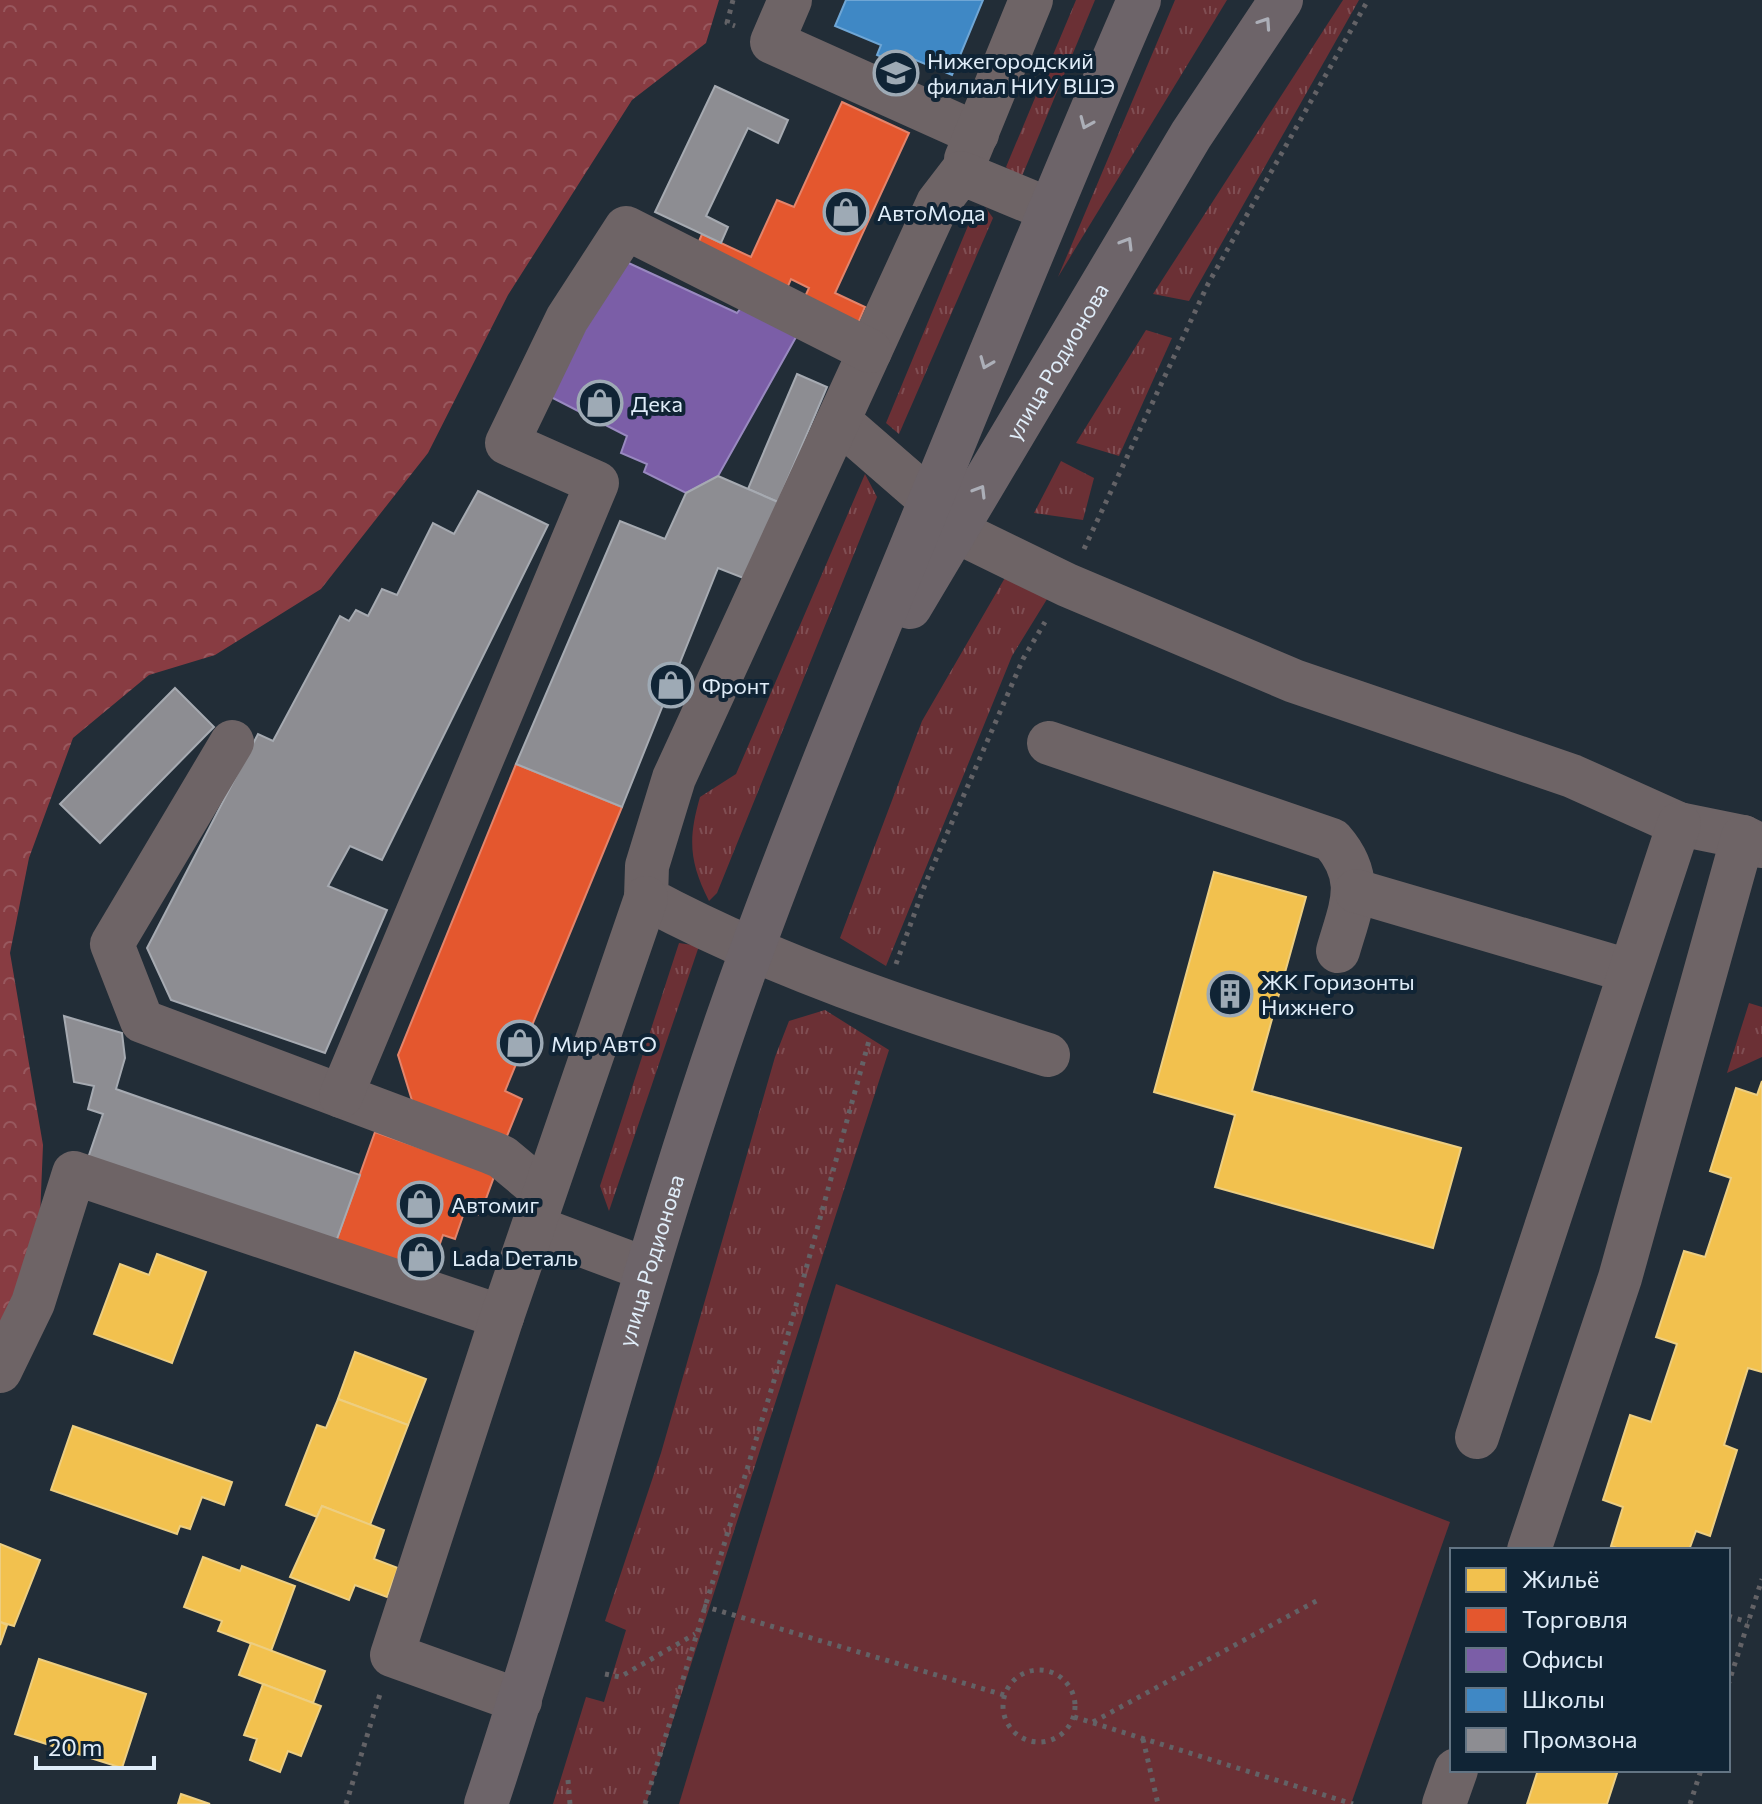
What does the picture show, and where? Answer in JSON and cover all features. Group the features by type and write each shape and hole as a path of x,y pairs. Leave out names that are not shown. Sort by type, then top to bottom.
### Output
{"main road":[{"name":"улица Родионова","path":"943,516 1048,209 1139,0"},
{"name":"улица Родионова","path":"486,1804 520,1701 646,1269 752,950 839,726 943,516 1281,0"}],"lane":[{"path":"790,0 772,42 969,153 1048,209"},
{"path":"520,1701 392,1655 502,1317 646,898 647,866 674,778 938,203 969,153 1031,0"},
{"path":"341,1096 597,483 507,443 567,319 626,228 870,351"},
{"path":"839,421 943,516 1067,585 1294,681 1572,776 1679,824 1753,841 1620,1278 1530,1548"},
{"path":"232,742 112,944 142,1021 502,1157 539,1210 646,1269"},
{"path":"1049,743 1332,840 1346,856 1356,891 1338,951"},
{"path":"1477,1437 1679,824"},
{"path":"1356,891 1629,971"},
{"path":"646,898 752,950 1048,1055"},
{"path":"0,1371 33,1303 74,1173 502,1317"},
{"path":"1444,1804 1455,1772"}],"path":[{"path":"645,1804 787,1338 833,1164 883,999 926,882 1023,659 1067,585 1208,284 1368,0"},
{"path":"1730,1679 1762,1579"},
{"path":"1092,1722 1318,1600"},
{"path":"703,1606 1004,1695"},
{"path":"1730,1617 1748,1622"},
{"path":"605,1674 620,1677 695,1634"},
{"path":"346,1804 392,1655"},
{"path":"1031,1670 1050,1671 1066,1681 1074,1698 1074,1717 1064,1733 1047,1742 1028,1741 1012,1731 1003,1714 1004,1695 1014,1679 1031,1670"},
{"path":"1074,1717 1353,1804"},
{"path":"1143,1738 1158,1804"},
{"path":"1690,1804 1700,1772"},
{"path":"568,1780 570,1804"}],"green space":[{"path":"0,0 719,0 706,43 632,100 508,295 428,453 321,589 215,655 149,675 73,738 29,858 10,953 43,1145 40,1217 0,1335"},
{"path":"1076,0 1095,0 1020,181 1006,167"},
{"path":"1175,0 1227,0 1058,277"},
{"path":"1343,0 1359,0 1189,301 1153,294"},
{"path":"986,208 993,218 899,434 886,423 975,209"},
{"path":"1146,330 1172,338 1119,456 1076,443"},
{"path":"1061,461 1094,478 1083,520 1034,513"},
{"path":"865,474 877,497 717,893 709,901 697,874 692,850 700,797 736,774"},
{"path":"1006,576 1052,591 1012,656 886,966 840,938 922,721"},
{"path":"679,943 699,946 609,1211 600,1186"},
{"path":"1749,1003 1762,1007 1762,1057 1727,1073"},
{"path":"825,1010 889,1050 646,1804 553,1804 586,1697 604,1702 626,1630 605,1621 661,1453 775,1057 789,1021"},
{"path":"836,1284 1450,1522 1351,1804 679,1804"}],"building: Жильё":[{"name":"ЖК Горизонты Нижнего","path":"1214,872 1306,897 1252,1091 1461,1148 1433,1248 1215,1187 1235,1115 1154,1092"},
{"path":"1762,1081 1762,1372 1748,1368 1724,1445 1737,1450 1710,1536 1696,1531 1690,1548 1617,1548 1611,1546 1623,1507 1603,1500 1630,1415 1651,1422 1677,1344 1656,1337 1684,1251 1705,1257 1731,1178 1710,1171 1736,1088 1757,1095"},
{"path":"157,1254 206,1272 172,1363 94,1334 120,1264 149,1275"},
{"path":"355,1352 426,1379 408,1425 338,1399"},
{"path":"338,1399 408,1425 370,1525 322,1506 317,1517 286,1505 317,1425 326,1428"},
{"path":"73,1426 232,1482 224,1505 202,1497 190,1529 180,1526 177,1534 51,1490"},
{"path":"322,1506 384,1530 374,1559 398,1568 387,1597 355,1585 349,1600 290,1577"},
{"path":"0,1544 40,1560 14,1626 0,1622"},
{"path":"203,1557 240,1571 242,1566 295,1586 271,1651 218,1631 222,1621 184,1607"},
{"path":"0,1622 7,1625 0,1645"},
{"path":"251,1643 325,1671 313,1703 239,1675"},
{"path":"39,1659 146,1694 122,1768 15,1734"},
{"path":"263,1684 321,1706 301,1756 288,1751 280,1772 250,1760 257,1739 244,1735"},
{"path":"1537,1772 1617,1772 1607,1804 1527,1804"},
{"path":"181,1794 210,1804 178,1804"}],"building: Торговля":[{"path":"842,102 909,133 835,293 865,307 856,328 802,303 809,288 791,279 785,293 695,251 702,234 751,257 777,200 794,207"},
{"path":"516,764 622,807 505,1091 522,1099 505,1141 414,1107 398,1055"},
{"path":"375,1132 495,1174 480,1215 465,1210 455,1239 443,1235 426,1283 333,1250"}],"building: Офисы":[{"path":"622,260 737,313 751,295 800,330 718,476 686,493 644,472 647,464 621,453 627,436 549,396"}],"building: Школы":[{"path":"846,0 983,0 952,75 906,56 902,66 877,55 881,45 835,26"}],"building: Промзона":[{"path":"715,86 788,120 778,143 748,128 706,216 728,227 721,243 655,212"},
{"path":"797,374 827,387 778,502 748,489"},
{"path":"718,476 778,502 746,579 718,568 622,807 516,764 620,521 665,539 686,493"},
{"path":"478,491 548,525 382,860 350,846 328,886 387,910 325,1053 171,1000 147,948 258,734 273,741 340,616 349,621 356,610 368,616 382,589 397,595 433,523 454,534"},
{"path":"175,688 214,727 100,843 60,804"},
{"path":"64,1016 122,1033 125,1058 116,1089 360,1175 333,1250 86,1164 103,1114 88,1109 94,1086 74,1082"}],"place":[{"name":"Нижегородский филиал НИУ ВШЭ","path":"896,73"},
{"name":"АвтоМода","path":"846,212"},
{"name":"Дека","path":"600,403"},
{"name":"Фронт","path":"671,685"},
{"name":"ЖК Горизонты Нижнего","path":"1230,994"},
{"name":"Мир АвтО","path":"520,1043"},
{"name":"Автомиг","path":"420,1204"},
{"name":"Lada Dеталь","path":"421,1257"}]}
